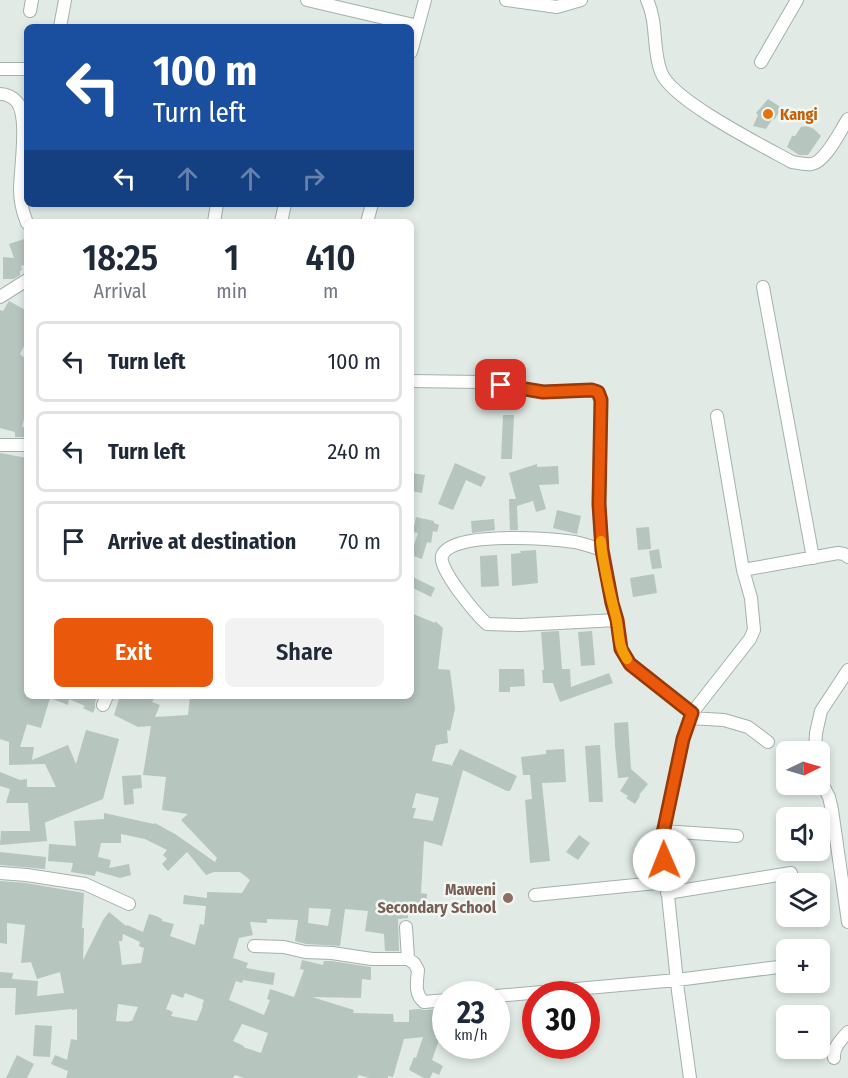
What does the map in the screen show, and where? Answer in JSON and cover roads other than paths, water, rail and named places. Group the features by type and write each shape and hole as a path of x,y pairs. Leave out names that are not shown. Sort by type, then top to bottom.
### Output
{"street":[{"path":"61,24 65,0"},
{"path":"307,0 409,24"},
{"path":"414,41 425,0"},
{"path":"506,0 557,7 580,0"},
{"path":"647,0 656,35 658,60 664,78 684,97 717,120 792,162 812,164 819,161 829,150 848,119"},
{"path":"761,62 797,0"},
{"path":"414,25 418,26"},
{"path":"0,69 24,69"},
{"path":"0,94 6,94 16,101 21,111 23,132 20,194 25,219"},
{"path":"0,297 24,282"},
{"path":"764,287 813,558"},
{"path":"414,381 480,382 543,392 592,390 598,392 601,400 599,504 602,550 621,649 630,664 691,715 724,720 748,727 768,742"},
{"path":"690,1078 677,980 663,831 683,739 691,715 750,639 754,630 751,598 743,570 717,416"},
{"path":"0,445 24,445"},
{"path":"602,550 576,542 521,538 483,539 459,543 444,552 441,558 452,580 475,612 487,624 520,625 617,620"},
{"path":"743,570 838,553 848,557"},
{"path":"816,741 821,711 848,670"},
{"path":"828,795 848,921"},
{"path":"663,831 737,836"},
{"path":"0,873 85,884 129,904"},
{"path":"535,896 667,888 776,875"},
{"path":"406,927 408,959"},
{"path":"254,946 284,947 305,952 332,953 372,959 408,959 418,970 416,986 418,995 424,1002 432,1001"},
{"path":"510,995 677,980 776,967"},
{"path":"834,1058 835,1047 848,1032"}],"place":[{"name":"Kangi","path":"768,114"},
{"name":"Maweni Secondary School","path":"508,898"}]}
